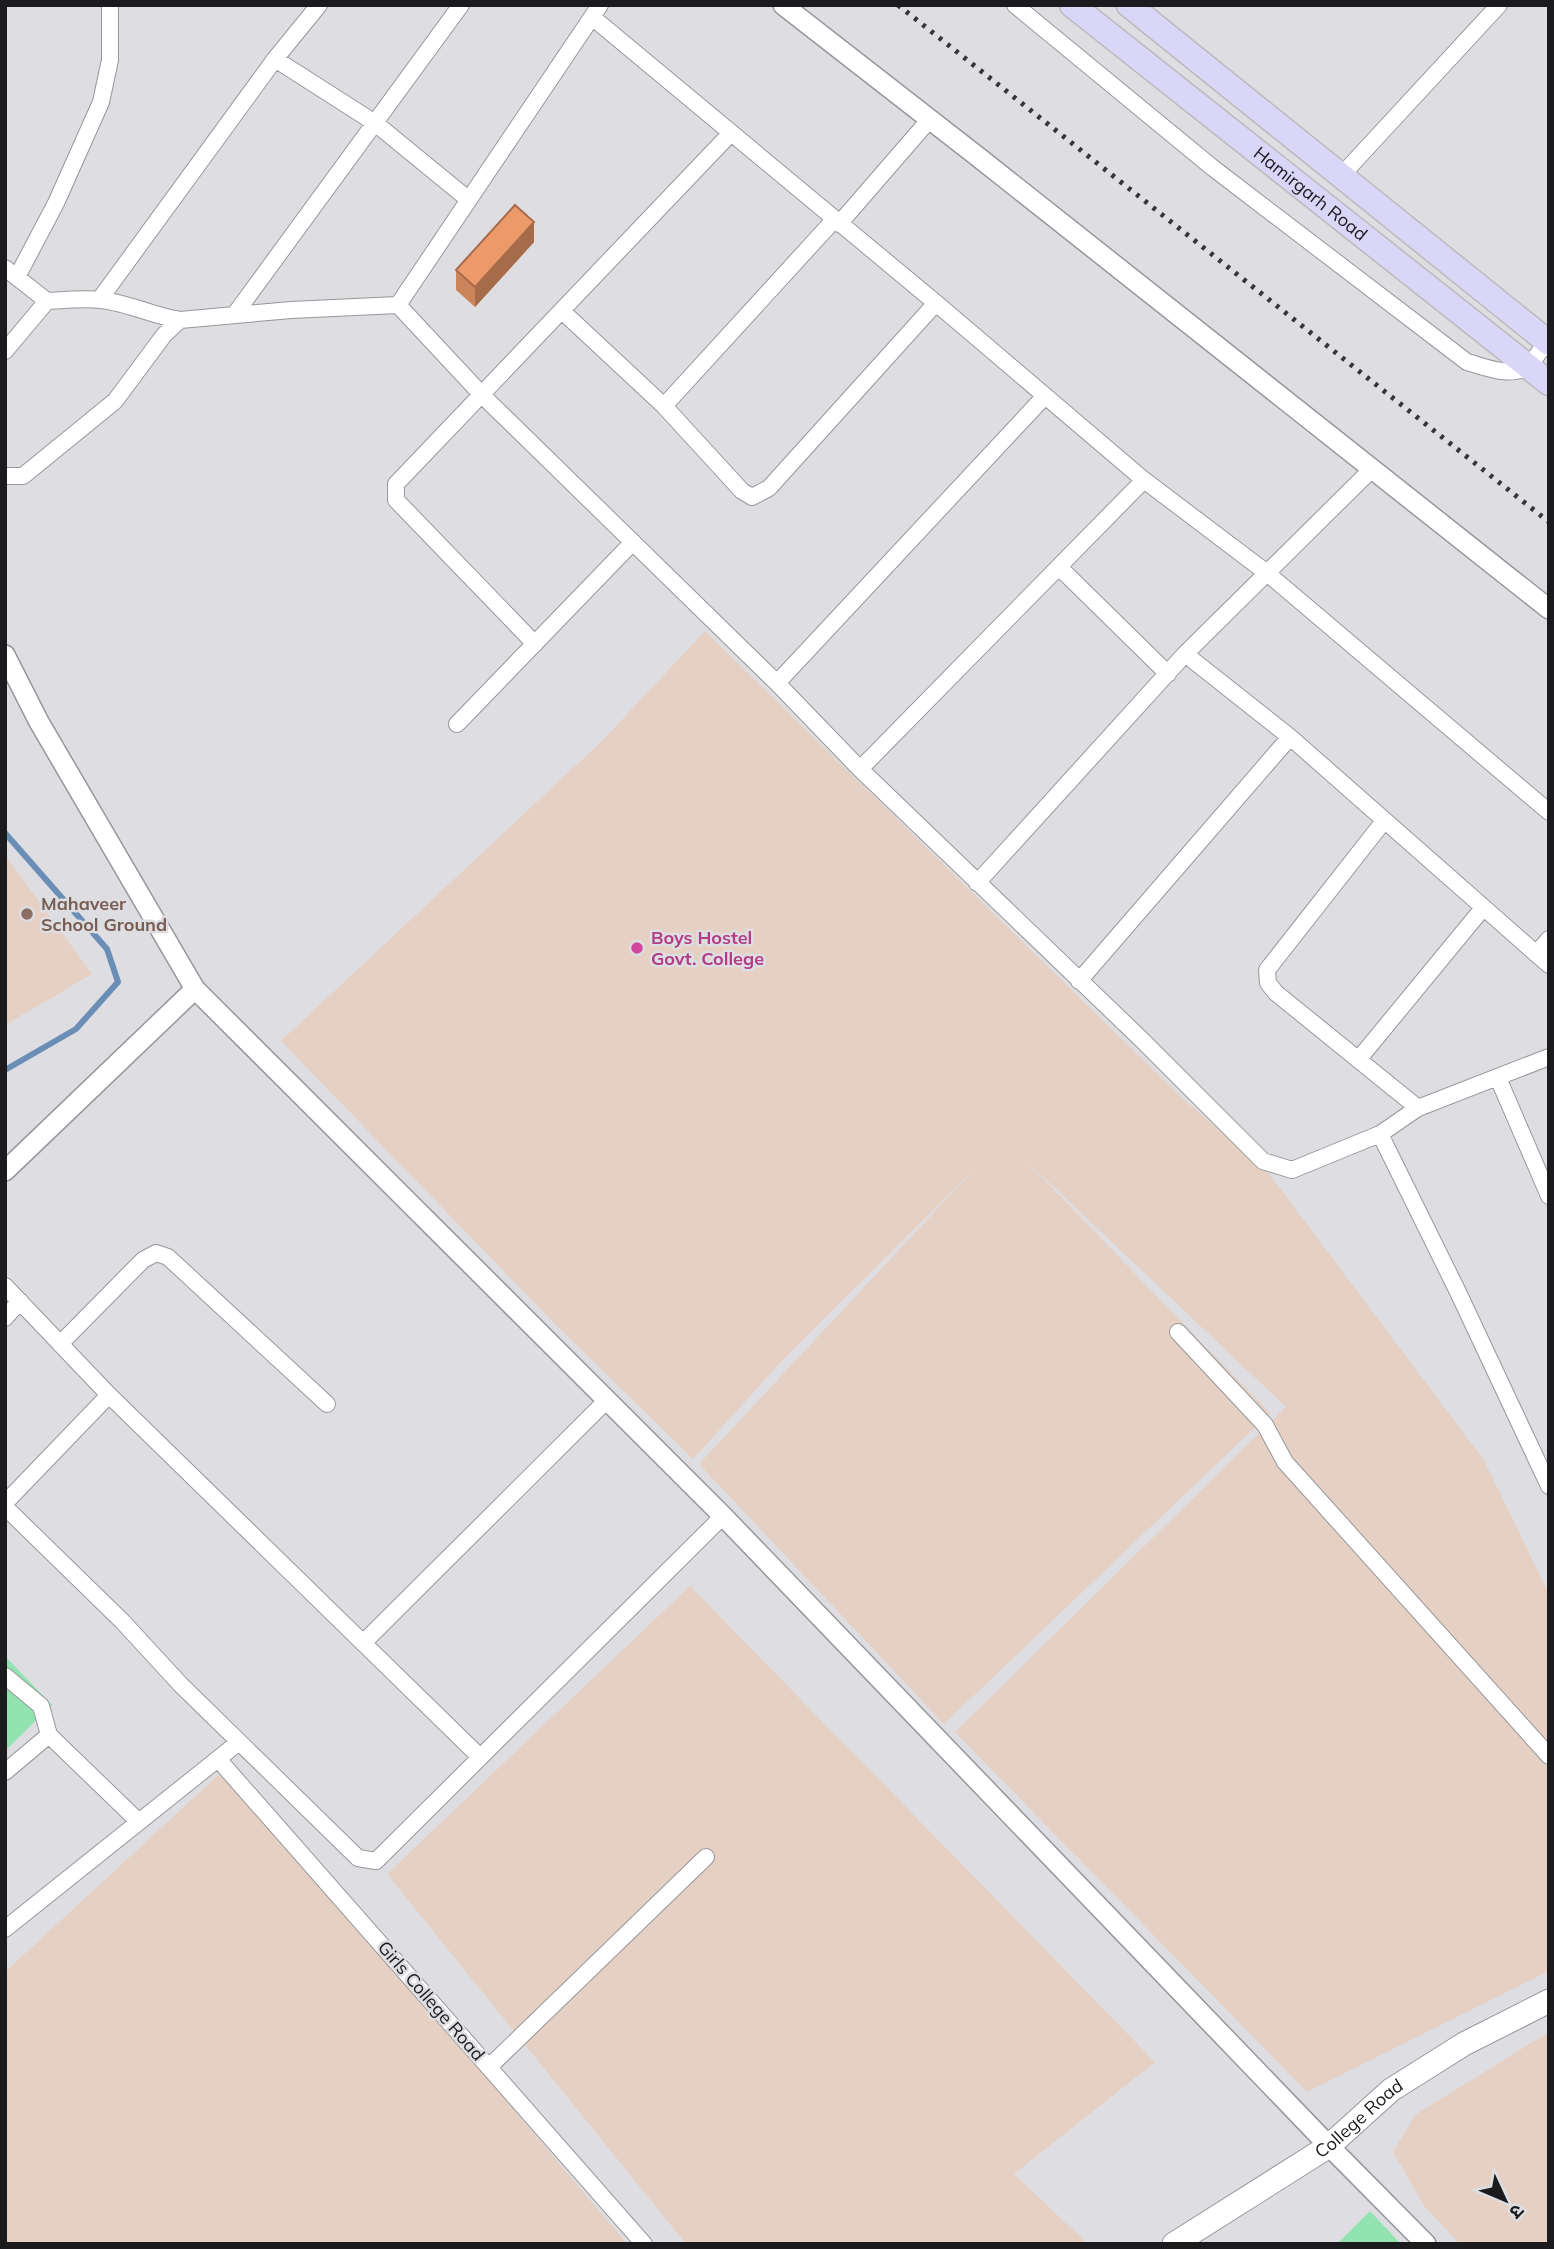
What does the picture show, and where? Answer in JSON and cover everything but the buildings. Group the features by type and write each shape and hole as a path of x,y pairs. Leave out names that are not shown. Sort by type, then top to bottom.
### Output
{"main road":[{"name":"Hamirgarh Road","path":"1072,5 1549,383"},
{"name":"Hamirgarh Road","path":"1129,5 1548,343"},
{"name":"College Road","path":"1174,2244 1329,2146 1391,2090 1464,2044 1549,2001"}],"street":[{"path":"110,5 110,60 101,102 56,203 11,272 47,301 100,299 128,305 159,317 180,320 235,314 398,305"},
{"path":"100,299 275,59 319,5"},
{"path":"235,314 461,5"},
{"path":"783,5 1549,609"},
{"path":"1015,5 1213,168 1467,362 1498,371 1515,372 1528,366 1548,343"},
{"path":"1340,177 1499,5"},
{"path":"398,305 596,11 731,132 1044,397 1144,480 1267,573 1549,812"},
{"path":"275,59 375,123 469,200"},
{"path":"664,406 930,119"},
{"path":"535,644 396,500 396,484 731,132"},
{"path":"5,351 47,301"},
{"path":"562,311 664,406 742,491 752,497 769,488 936,303"},
{"path":"398,305 482,395 776,682 860,769 1263,1161 1292,1170 1380,1134 1418,1108 1549,1057"},
{"path":"5,476 23,476 115,401 164,335 180,320"},
{"path":"776,682 1044,397"},
{"path":"977,883 1185,654 1372,469"},
{"path":"860,769 1144,480"},
{"path":"457,724 633,542"},
{"path":"1060,568 1168,674"},
{"path":"1185,654 1290,737 1542,959 1549,939"},
{"path":"5,655 39,722 195,989 723,1516 1426,2244"},
{"path":"1079,982 1290,737"},
{"path":"1384,821 1267,970 1268,983 1276,993 1418,1108"},
{"path":"1358,1060 1483,908"},
{"path":"5,1171 195,989"},
{"path":"1498,1077 1549,1196"},
{"path":"1380,1134 1549,1486"},
{"path":"60,1344 143,1260 156,1253 168,1257 327,1404"},
{"path":"5,1286 109,1395 480,1757"},
{"path":"5,1318 20,1301"},
{"path":"1178,1332 1265,1425 1285,1462 1549,1756"},
{"path":"109,1395 5,1505 122,1621 181,1685 358,1858 376,1861 723,1516"},
{"path":"363,1643 607,1400"},
{"path":"5,1676 41,1706 49,1735 139,1822"},
{"path":"5,1772 49,1735"},
{"path":"5,1929 239,1742"},
{"name":"Girls College Road","path":"218,1759 644,2244"},
{"path":"489,2067 706,1857"}],"shaded area":[{"path":"705,631 1179,1095 1269,1174 1485,1462 1549,1594 1549,1971 1307,2092 955,1732 1286,1407 1022,1157 1270,1413 944,1724 699,1464 981,1162 780,1363 693,1459 554,1323 281,1041 603,740"},
{"name":"Mahaveer School Ground","path":"5,855 92,974 5,1025"},
{"path":"690,1586 1155,2062 1014,2174 1088,2244 686,2244 387,1874"},
{"path":"226,1768 627,2244 5,2244 5,1972"},
{"path":"1549,2032 1549,2244 1460,2244 1425,2207 1393,2152 1415,2115"}],"green space":[{"path":"5,1656 52,1705 5,1751"},
{"path":"1370,2211 1401,2244 1337,2244"}],"waterway":[{"path":"5,833 107,949 118,982 76,1029 5,1070"}],"railway":[{"path":"898,5 1549,522"}],"place":[{"name":"Mahaveer School Ground","path":"27,914"},
{"name":"Boys Hostel Govt. College","path":"637,948"}]}
